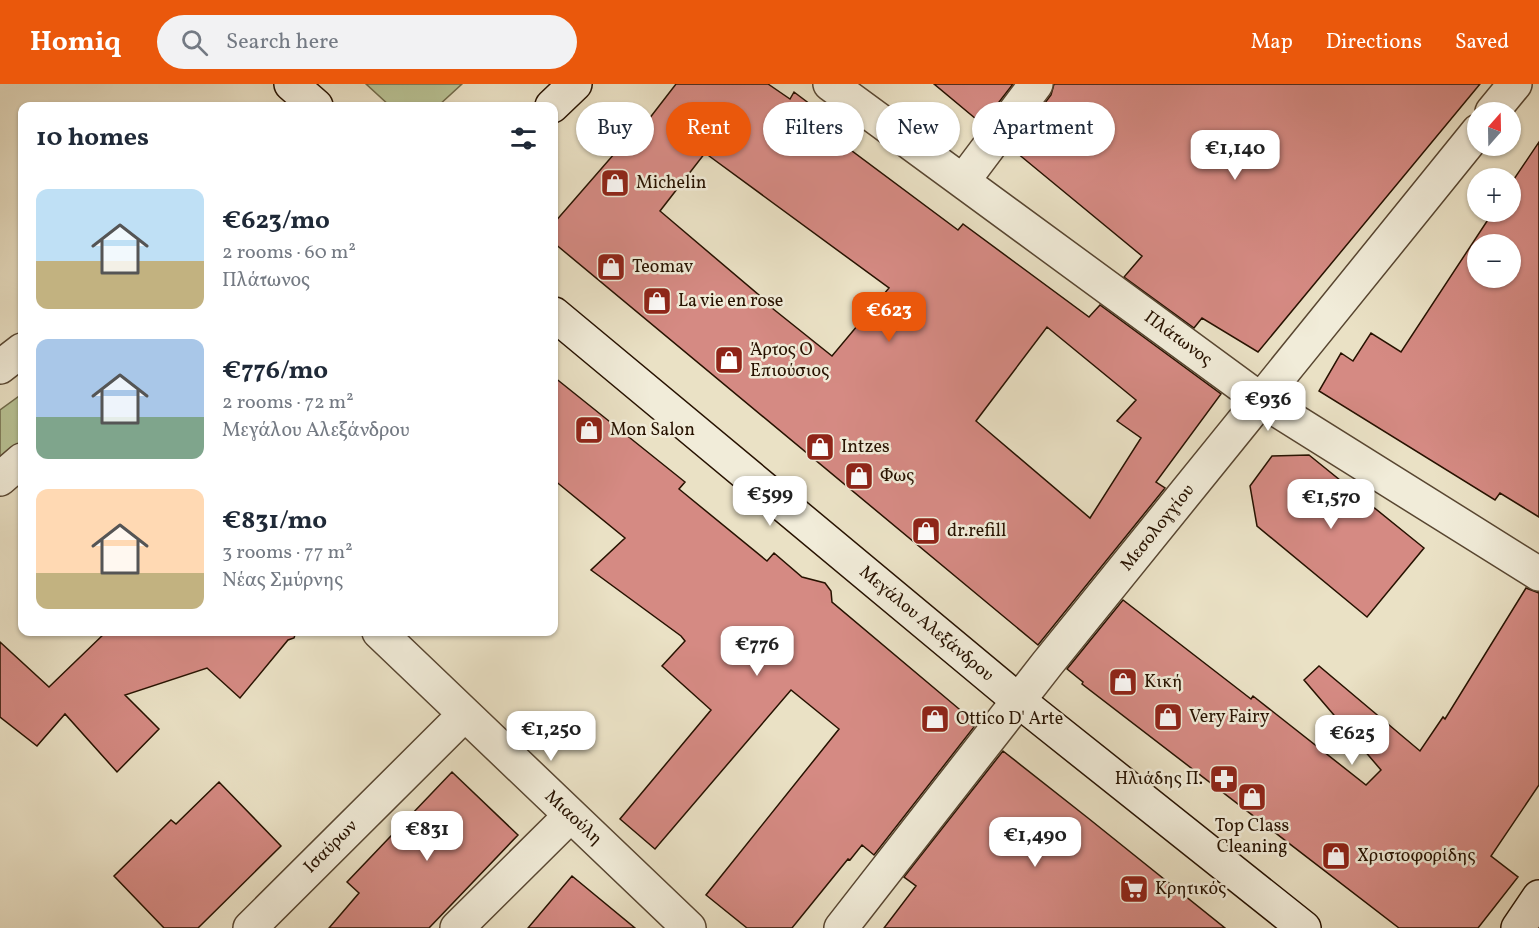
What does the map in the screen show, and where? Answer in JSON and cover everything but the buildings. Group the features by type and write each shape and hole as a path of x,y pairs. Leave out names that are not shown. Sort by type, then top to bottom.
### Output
{"street":[{"path":"291,84 311,102"},
{"path":"556,102 575,84"},
{"name":"Πλάτωνος","path":"830,84 1261,400 1539,574"},
{"path":"963,181 1036,84"},
{"path":"1500,102 1515,84"},
{"name":"Μεσολογγίου","path":"841,928 1019,701 1467,145"},
{"name":"Μεγάλου Αλεξάνδρου","path":"558,317 1019,701 1304,928"},
{"path":"0,367 18,353"},
{"path":"0,479 18,463"},
{"name":"Μιαούλη","path":"383,636 689,928"},
{"name":"Ισαύρων","path":"250,928 464,715"},
{"path":"457,928 570,816"},
{"path":"1518,928 1539,897"}],"green space":[{"path":"366,84 462,84 442,102 386,102"},
{"path":"18,397 18,455 0,468 0,410"}],"place":[{"name":"Michelin","path":"615,183"},
{"name":"Teomav","path":"611,267"},
{"name":"La vie en rose","path":"657,301"},
{"name":"Άρτος Ο Επιούσιος","path":"729,360"},
{"name":"Mon Salon","path":"589,430"},
{"name":"Intzes","path":"820,447"},
{"name":"Φως","path":"859,476"},
{"name":"dr.refill","path":"926,531"},
{"name":"Κική","path":"1123,682"},
{"name":"Very Fairy","path":"1168,717"},
{"name":"Ottico D' Arte","path":"935,719"},
{"name":"Ηλιάδης Π.","path":"1224,779"},
{"name":"Top Class Cleaning","path":"1252,797"},
{"name":"Χριστοφορίδης","path":"1336,856"},
{"name":"Κρητικός","path":"1134,889"}]}
